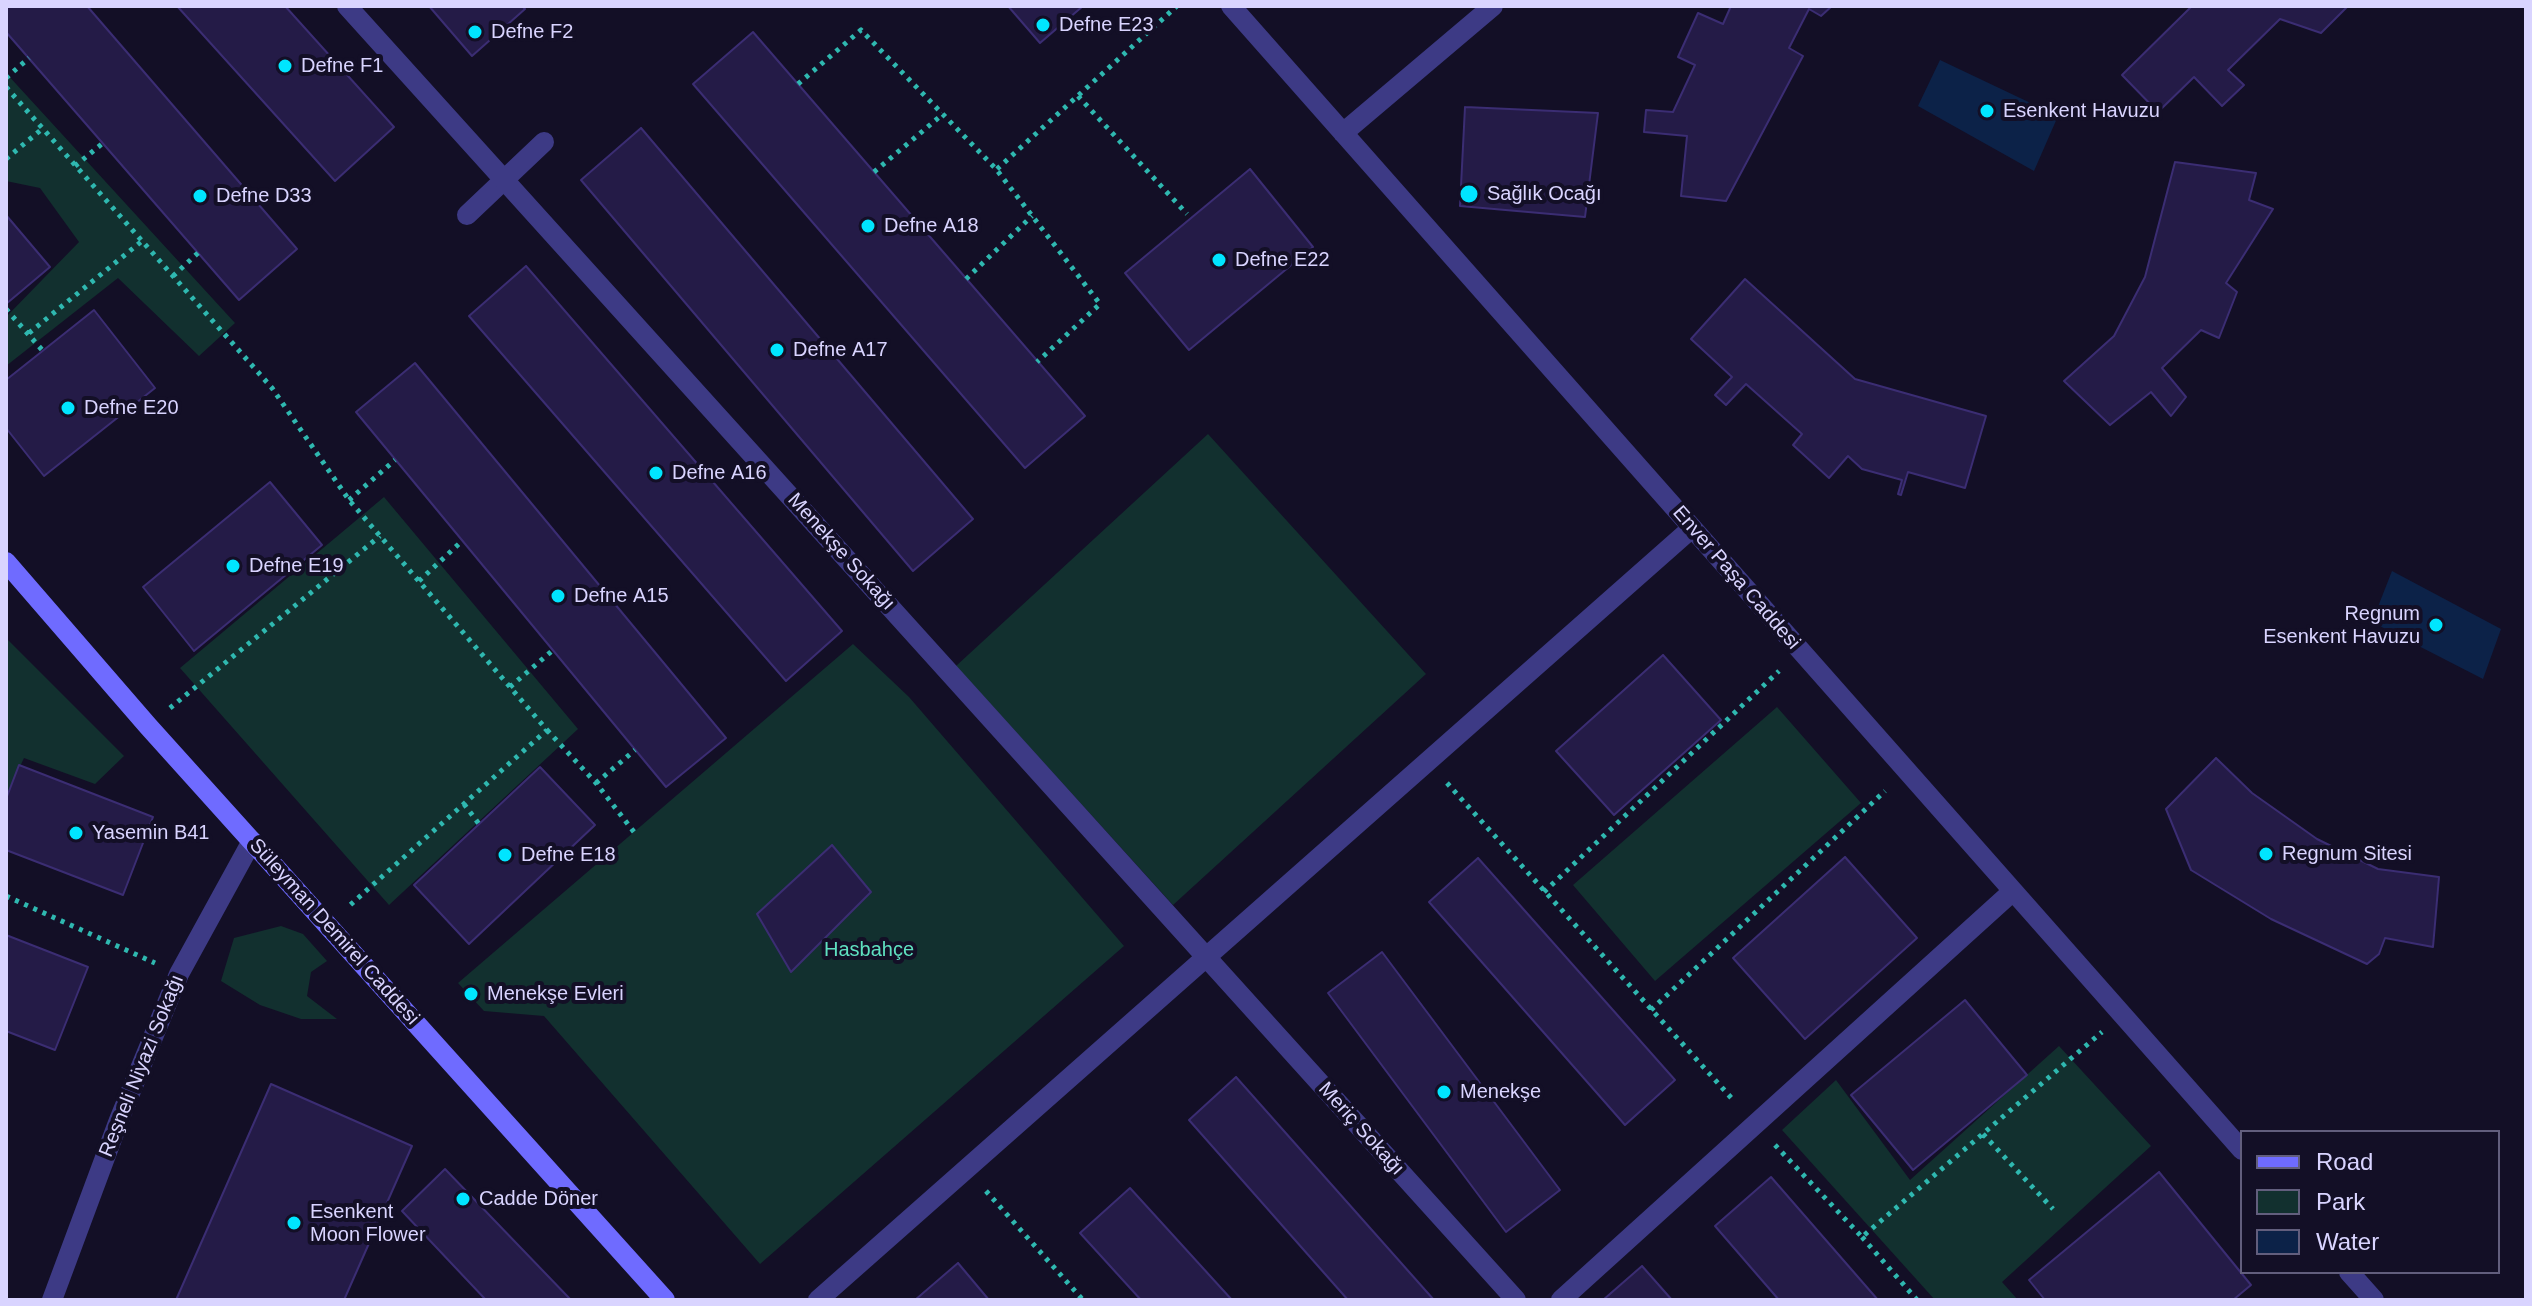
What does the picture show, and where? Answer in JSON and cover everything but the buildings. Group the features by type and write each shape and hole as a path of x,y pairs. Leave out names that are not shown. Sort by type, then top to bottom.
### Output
{"main road":[{"name":"Süleyman Demirel Caddesi","path":"6,562 148,726 665,1300"}],"street":[{"name":"Menekşe Sokağı","path":"347,6 1206,957"},
{"name":"Enver Paşa Caddesi","path":"1231,6 2240,1148"},
{"path":"1343,133 1493,6"},
{"path":"467,215 544,142"},
{"path":"818,1300 1692,528"},
{"name":"Reşneli Niyazi Sokağı","path":"52,1300 119,1120 179,974 252,841"},
{"path":"1561,1300 2013,891"},
{"name":"Meriç Sokağı","path":"1206,957 1516,1300"},
{"path":"2351,1274 2374,1300"}],"path":[{"path":"996,169 1177,6"},
{"path":"798,84 861,30 996,169 1100,304 1037,362"},
{"path":"6,78 29,58"},
{"path":"6,87 272,388 349,500 596,783 634,832"},
{"path":"1078,96 1187,214"},
{"path":"874,172 943,114"},
{"path":"6,159 42,129"},
{"path":"75,166 103,143"},
{"path":"966,279 1032,216"},
{"path":"29,333 142,241"},
{"path":"173,276 198,253"},
{"path":"6,309 43,351"},
{"path":"349,500 395,460"},
{"path":"148,726 380,536"},
{"path":"419,581 462,541"},
{"path":"510,687 553,650"},
{"path":"1544,892 1800,651"},
{"path":"328,925 547,730"},
{"path":"596,783 635,750"},
{"path":"1428,761 1917,1300"},
{"path":"1651,1010 1906,771"},
{"path":"464,804 479,824"},
{"path":"6,896 179,974"},
{"path":"1862,1237 2122,1015"},
{"path":"1983,1134 2053,1209"},
{"path":"966,1169 1083,1300"}],"green space":[{"path":"6,73 235,323 199,356 118,278 6,366 6,317 79,242 40,188 6,181"},
{"path":"1208,434 1426,674 1173,905 956,666"},
{"path":"384,497 578,729 389,905 180,668"},
{"path":"6,638 124,756 95,784 24,758 6,796"},
{"name":"Hasbahçe","path":"853,644 909,697 1124,946 760,1264 544,1016 484,1011 458,983"},
{"path":"1777,707 1861,803 1655,981 1573,885"},
{"path":"281,926 303,934 327,961 311,972 307,996 337,1019 301,1019 260,1005 221,981 234,938"},
{"path":"2059,1046 2151,1146 2002,1282 2018,1300 1935,1300 1782,1130 1836,1080 1910,1180"}],"water":[{"name":"Esenkent Havuzu","path":"1940,60 2058,116 2034,171 1918,106"},
{"name":"Regnum Esenkent Havuzu","path":"2392,571 2501,629 2483,679 2372,622"}],"place":[{"name":"Defne E23","path":"1043,25"},
{"name":"Defne F2","path":"475,32"},
{"name":"Defne F1","path":"285,66"},
{"name":"Esenkent Havuzu","path":"1987,111"},
{"name":"Sağlık Ocağı","path":"1469,194"},
{"name":"Defne D33","path":"200,196"},
{"name":"Defne A18","path":"868,226"},
{"name":"Defne E22","path":"1219,260"},
{"name":"Defne A17","path":"777,350"},
{"name":"Defne E20","path":"68,408"},
{"name":"Defne A16","path":"656,473"},
{"name":"Defne E19","path":"233,566"},
{"name":"Defne A15","path":"558,596"},
{"name":"Regnum Esenkent Havuzu","path":"2436,625"},
{"name":"Yasemin B41","path":"76,833"},
{"name":"Regnum Sitesi","path":"2266,854"},
{"name":"Defne E18","path":"505,855"},
{"name":"Menekşe Evleri","path":"471,994"},
{"name":"Menekşe","path":"1444,1092"},
{"name":"Cadde Döner","path":"463,1199"},
{"name":"Esenkent Moon Flower","path":"294,1223"}]}
